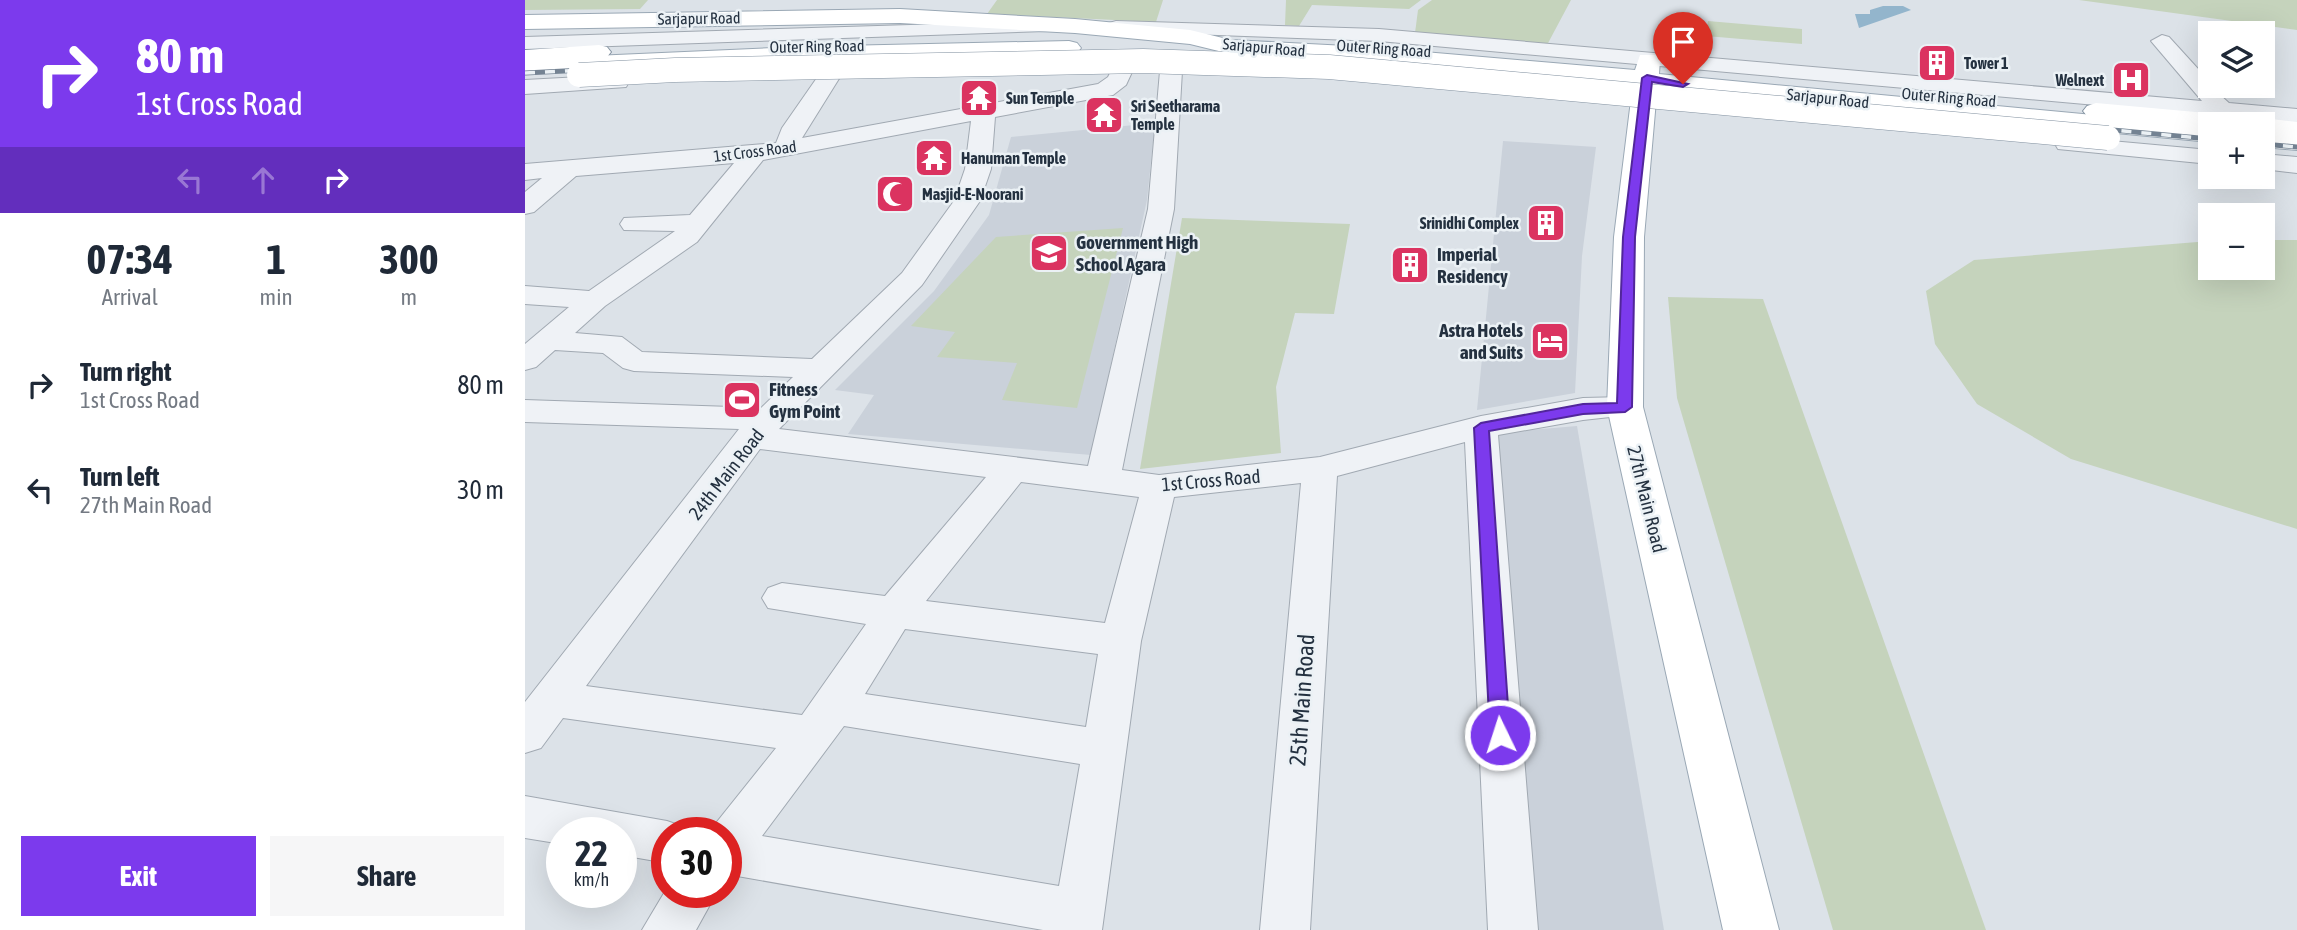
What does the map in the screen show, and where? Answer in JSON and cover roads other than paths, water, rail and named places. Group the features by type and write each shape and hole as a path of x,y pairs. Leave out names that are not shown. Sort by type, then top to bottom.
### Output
{"main road":[{"name":"Sarjapur Road","path":"525,22 843,15 1079,50 1078,37 1066,34 968,29 850,22 525,29"},
{"name":"Outer Ring Road","path":"525,57 599,52 1151,39 1338,45 2198,114"},
{"name":"Sarjapur Road","path":"1231,47 1366,54 2198,133"},
{"name":"Outer Ring Road","path":"525,66 782,54 1231,47"},
{"path":"1079,50 1229,55 1649,81"},
{"name":"Outer Ring Road","path":"525,79 579,75 1031,63 1242,63 1329,67 1677,97 2198,146"},
{"name":"27th Main Road","path":"1649,81 1629,237 1625,407 1751,930"},
{"path":"2275,127 2297,130"},
{"path":"2275,140 2297,142"},
{"path":"2275,153 2297,155"}],"street":[{"path":"525,43 968,29"},
{"path":"2162,41 2226,112"},
{"path":"525,87 647,80 829,77 1079,50 1121,72 1649,81 2198,115"},
{"path":"1103,479 1161,209 1171,71"},
{"name":"1st Cross Road","path":"525,172 755,154 1105,90 1118,80 1121,72"},
{"path":"786,148 794,128 829,77"},
{"path":"1649,81 2198,155"},
{"name":"24th Main Road","path":"525,735 761,428 912,279 967,201 978,169 984,114"},
{"path":"2275,116 2297,116"},
{"path":"536,350 595,300 687,236 755,154"},
{"path":"2275,163 2297,165"},
{"path":"525,206 568,169"},
{"path":"634,224 698,223"},
{"path":"525,295 595,300"},
{"path":"536,350 611,344 633,361 821,369"},
{"name":"1st Cross Road","path":"525,411 761,428 1159,487 1320,470 1481,428 1583,409 1625,407"},
{"path":"1481,428 1513,930"},
{"path":"742,825 823,721 895,611 1014,467"},
{"name":"25th Main Road","path":"1285,930 1320,470"},
{"path":"742,855 1079,922 1121,641 1159,487"},
{"path":"782,598 1121,641"},
{"path":"555,699 823,721 1105,749"},
{"path":"525,817 546,821"},
{"path":"667,930 682,908"}],"water":[{"path":"1883,6 1903,6 1911,10 1859,28 1855,14 1870,14 1870,10"}],"railway":[{"path":"525,73 681,65 1291,57 1399,64 2198,138"},
{"path":"2275,145 2297,147"}],"place":[{"name":"Tower 1","path":"1937,63"},
{"name":"Welnext","path":"2131,80"},
{"name":"Sun Temple","path":"979,98"},
{"name":"Sri Seetharama Temple","path":"1104,115"},
{"name":"Hanuman Temple","path":"934,158"},
{"name":"Masjid-E-Noorani","path":"895,194"},
{"name":"Srinidhi Complex","path":"1546,223"},
{"name":"Government High School Agara","path":"1049,253"},
{"name":"Imperial Residency","path":"1410,265"},
{"name":"Astra Hotels and Suits","path":"1550,341"},
{"name":"Fitness Gym Point","path":"742,400"}]}
